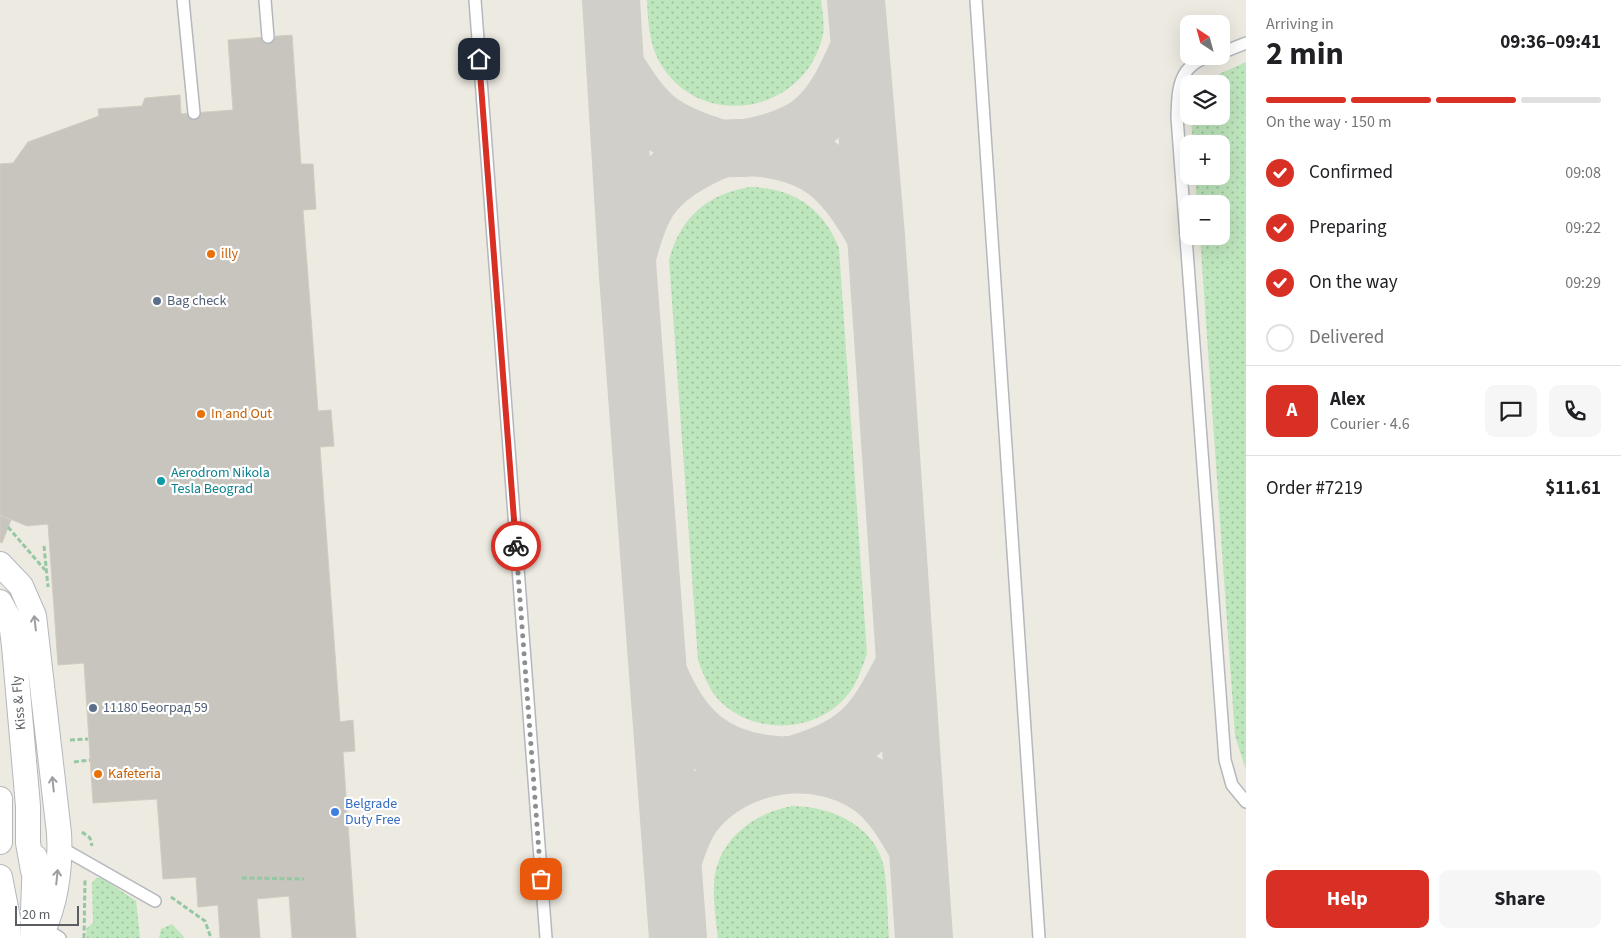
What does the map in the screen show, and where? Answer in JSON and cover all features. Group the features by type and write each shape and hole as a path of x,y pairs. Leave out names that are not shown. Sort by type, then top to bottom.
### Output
{"street":[{"path":"2,566 21,586 34,616 65,836 55,891 44,936"},
{"name":"Kiss & Fly","path":"0,602 10,622 14,646 28,806 37,841 34,871 44,936"},
{"path":"0,799 0,842"},
{"path":"0,877 7,910 8,938"}],"lane":[{"path":"183,0 194,114"},
{"path":"265,0 268,37"},
{"path":"475,0 546,938"},
{"path":"976,0 1039,938"},
{"path":"1230,49 1246,43"},
{"path":"1192,65 1188,68 1181,80 1177,118 1224,760 1232,785 1246,802"},
{"path":"65,836 87,862 155,901"}],"path":[{"path":"8,527 46,571"},
{"path":"69,740 88,739"},
{"path":"71,762 90,760"},
{"path":"65,836 91,840 92,847 87,862 84,938"},
{"path":"242,878 304,879"}],"green space":[{"path":"647,0 821,0 824,21 823,34 813,61 797,82 775,96 751,104 725,105 701,99 678,85 660,63 651,40"},
{"path":"1246,62 1246,770 1235,736 1201,245 1230,245 1230,195 1196,195 1196,185 1230,185 1230,135 1192,135 1192,125 1230,125 1230,75 1219,74"},
{"path":"750,187 780,191 805,203 824,222 839,248 867,654 853,688 837,706 821,716 804,723 785,725 766,724 748,719 731,711 714,694 698,660 669,260 680,232 698,210 721,195"},
{"path":"792,806 807,807 836,814 861,829 872,840 884,868 889,938 718,938 714,884 716,869 729,842 751,822 764,815"},
{"path":"96,878 102,878 136,901 140,938 87,938 86,929 93,923 92,883"},
{"path":"172,924 185,938 159,938 161,929"}],"building":[{"name":"Aerodrom Nikola Tesla Beograd","path":"292,35 301,164 313,164 316,209 303,210 318,411 331,410 334,446 320,447 340,722 353,720 355,751 343,752 356,938 292,938 289,896 257,899 260,938 220,938 218,905 198,907 196,877 163,879 157,799 93,803 84,663 58,665 48,524 27,526 0,515 0,164 13,163 28,142 99,116 98,109 142,106 145,98 180,95 181,114 233,110 228,40"},
{"path":"0,515 11,520 2,543 0,542"}],"taxiway":[{"path":"611,0 628,276 678,938"},
{"path":"856,0 876,236 924,938"},
{"path":"628,253 642,211 656,190 666,181 691,163 714,151 726,148 748,148 768,143 802,130 829,105 846,78 859,49"},
{"path":"615,66 637,98 658,120 684,136 721,149"},
{"path":"751,147 795,155 812,162 827,172 841,184 853,199 876,236"},
{"path":"799,763 821,756 838,747 853,738 865,727 876,715 905,664"},
{"path":"659,675 678,712 703,739 735,757 776,765"},
{"path":"672,862 687,824 694,813 711,795 731,782 753,772 777,766 825,767 849,774 870,786 885,798 917,846"}],"way so far":[{"path":"516,546 541,879"}],"place":[{"name":"illy","path":"211,254"},
{"name":"Bag check","path":"157,301"},
{"name":"In and Out","path":"201,414"},
{"name":"Aerodrom Nikola Tesla Beograd","path":"161,481"},
{"name":"11180 Београд 59","path":"93,708"},
{"name":"Kafeteria","path":"98,774"},
{"name":"Belgrade Duty Free","path":"335,812"}],"route":[{"path":"479,59 516,546"}]}
